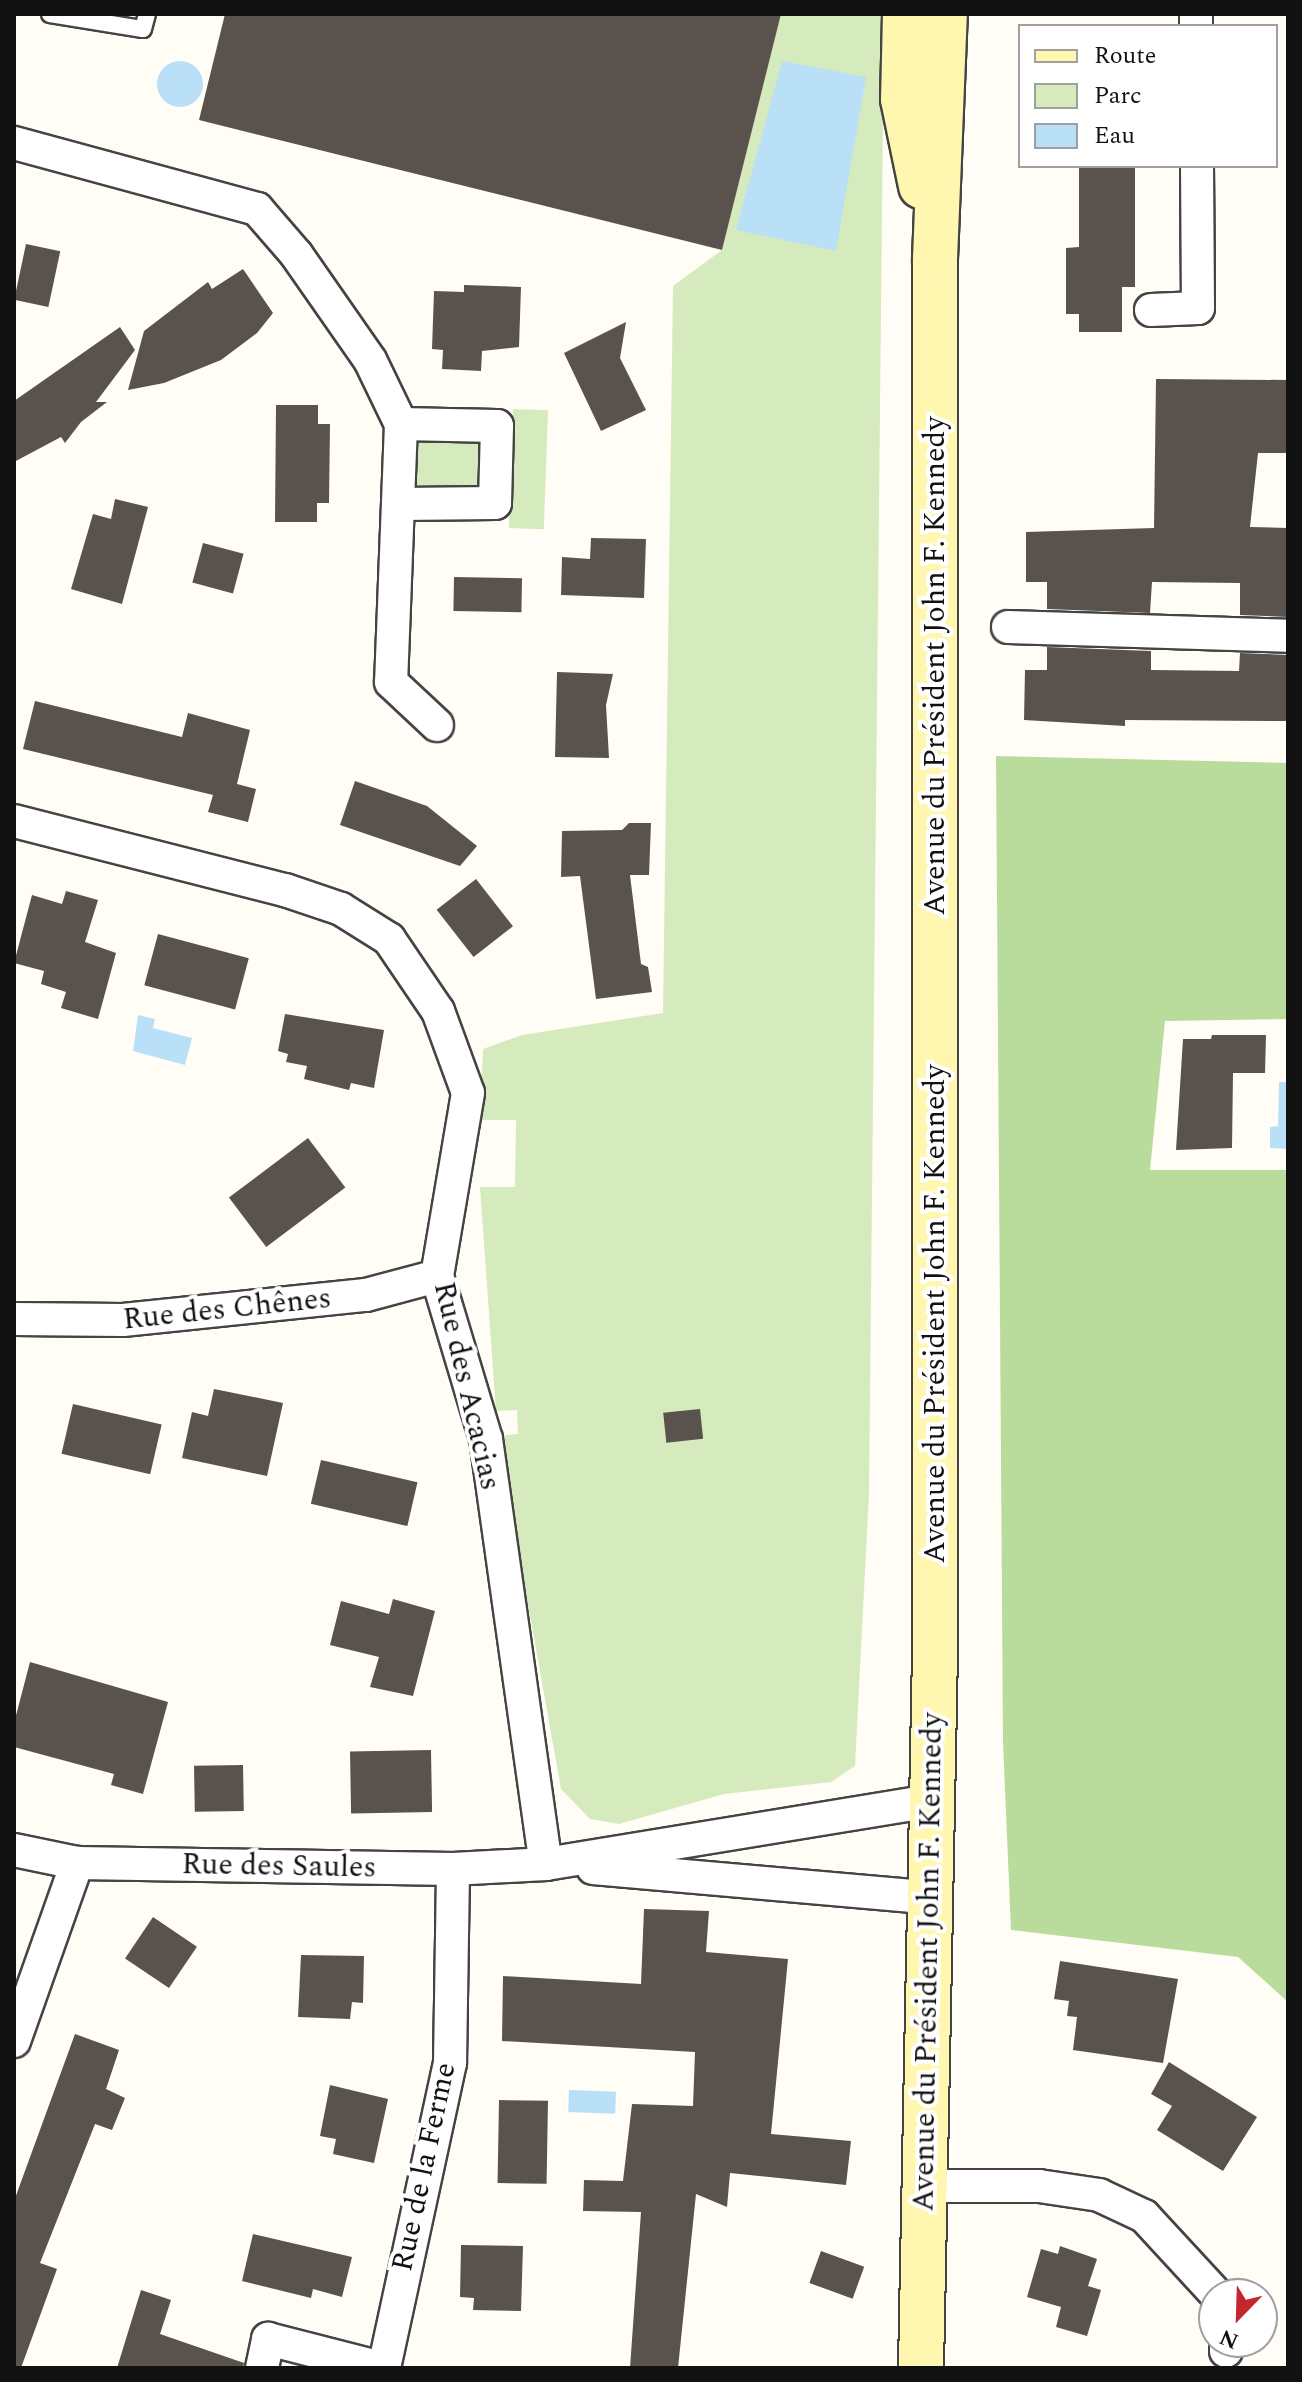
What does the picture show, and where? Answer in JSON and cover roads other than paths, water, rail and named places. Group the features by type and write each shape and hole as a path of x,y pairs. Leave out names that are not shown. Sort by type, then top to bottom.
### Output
{"main road":[{"name":"Avenue du Président John F. Kennedy","path":"905,14 903,99 935,259"},
{"name":"Avenue du Président John F. Kennedy","path":"921,2368 927,1897 935,1652 935,259 945,14"}],"street":[{"path":"14,143 257,209 296,254 370,360 401,424 391,682 437,725"},
{"path":"1151,310 1198,308 1197,168"},
{"path":"400,504 495,503 497,426 401,424"},
{"path":"1008,627 1288,636"},
{"name":"Rue des Acacias","path":"14,821 285,890 341,909 389,939 438,1011 468,1093 437,1276 486,1439 546,1864"},
{"name":"Rue des Chênes","path":"14,1319 154,1317 366,1295 437,1276"},
{"name":"Rue des Saules","path":"14,1850 77,1863 453,1869 546,1864 930,1801"},
{"path":"14,2041 77,1863"},
{"name":"Rue des Saules","path":"546,1864 927,1897"},
{"name":"Rue de la Ferme","path":"262,2368 268,2339 382,2368 450,2063 453,1869"},
{"path":"923,2186 1039,2186 1099,2195 1144,2216 1201,2278"}],"lane":[{"path":"50,14 143,29 147,14"}],"water":[{"path":"180,61 196,68 203,84 196,100 180,107 164,100 157,84 164,68"},
{"path":"782,61 866,77 836,251 736,230"},
{"path":"138,1015 155,1019 153,1028 192,1038 185,1065 133,1051"},
{"path":"1279,1082 1288,1082 1288,1149 1270,1148 1270,1127 1278,1126"},
{"path":"569,2090 616,2092 615,2114 568,2112"}]}
